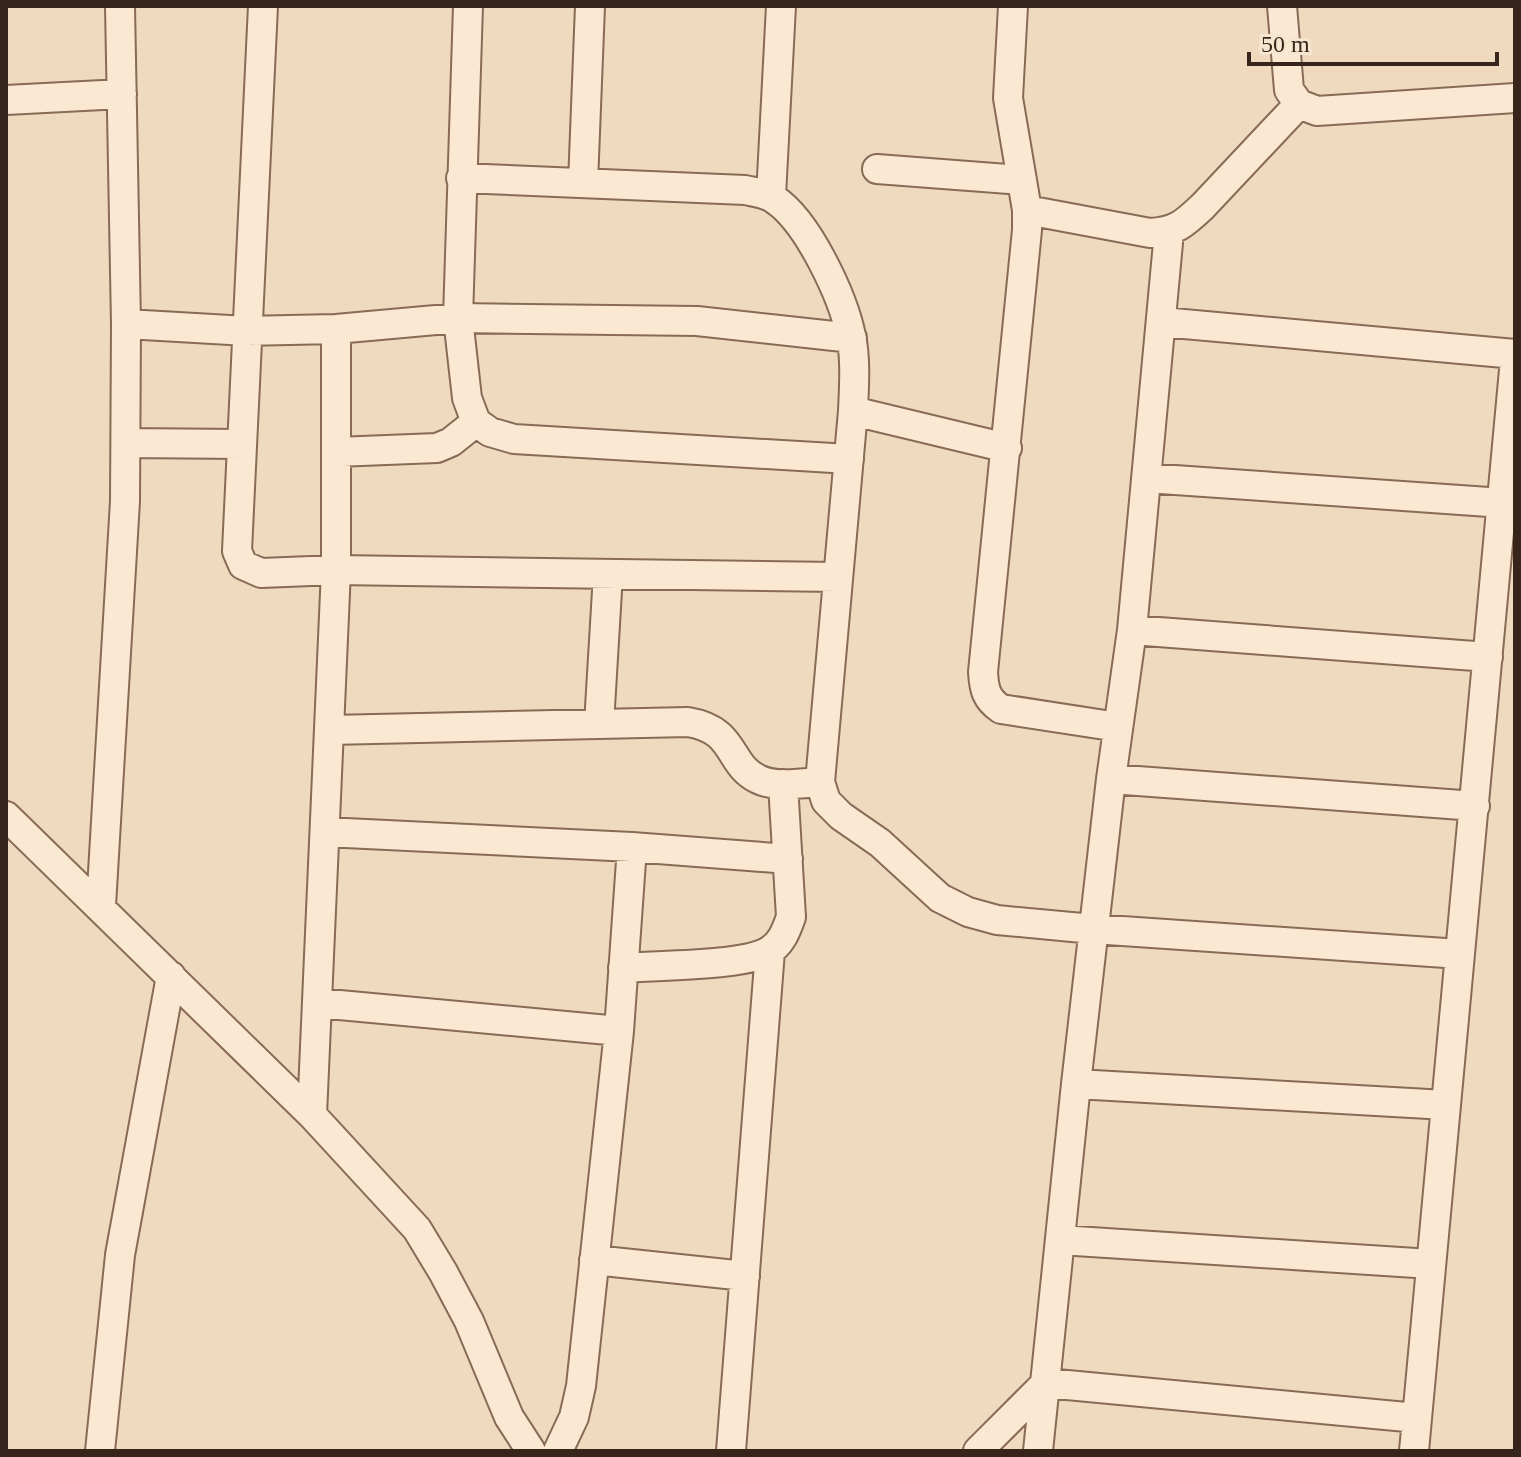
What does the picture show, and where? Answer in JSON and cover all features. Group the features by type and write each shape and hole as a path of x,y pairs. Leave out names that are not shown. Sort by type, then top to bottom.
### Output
{"street":[{"path":"101,906 126,443 120,6"},
{"path":"263,6 237,551 243,565 261,573 336,570 838,577"},
{"path":"468,6 458,318 467,398 476,422 490,432 514,439 849,459"},
{"path":"583,183 590,6"},
{"path":"771,196 781,6"},
{"path":"1013,6 1008,98 1027,210 1007,448 983,672 984,689 990,701 1001,709 1118,727"},
{"path":"1282,6 1286,76 1289,90 1299,104 1317,111 1515,98"},
{"path":"6,100 122,94"},
{"path":"1027,210 1150,233 1169,232 1203,206 1299,104"},
{"path":"877,169 1022,180"},
{"path":"461,178 745,190 771,196 793,215 809,236 846,315 852,338 853,411 820,782 826,801 834,809 880,843 940,898 968,912 997,920 1460,954"},
{"path":"1038,1451 1093,929 1132,630 1169,232"},
{"path":"126,324 247,331 336,329 458,318 697,321 852,338"},
{"path":"1162,322 1515,357 1414,1451"},
{"path":"312,1115 336,570 336,329"},
{"path":"853,411 1007,448"},
{"path":"336,452 437,448 451,442 476,422"},
{"path":"126,443 242,444"},
{"path":"1146,478 1503,503"},
{"path":"599,724 608,574"},
{"path":"1132,630 1488,657"},
{"path":"329,730 688,722 703,724 719,734 746,770 759,780 783,784 820,782"},
{"path":"1111,779 1475,806"},
{"path":"623,968 749,959 770,951 785,935 791,917 783,784"},
{"path":"6,816 312,1115 417,1229 450,1284 509,1417 531,1451"},
{"path":"325,832 632,847 788,859"},
{"path":"558,1451 574,1417 581,1386 619,1031 632,847"},
{"path":"731,1451 770,951"},
{"path":"100,1451 120,1255 171,976"},
{"path":"318,1003 619,1031"},
{"path":"1076,1084 1446,1105"},
{"path":"1060,1240 1431,1264"},
{"path":"594,1260 745,1276"},
{"path":"1046,1383 1417,1418"},
{"path":"978,1451 1046,1383"}]}
